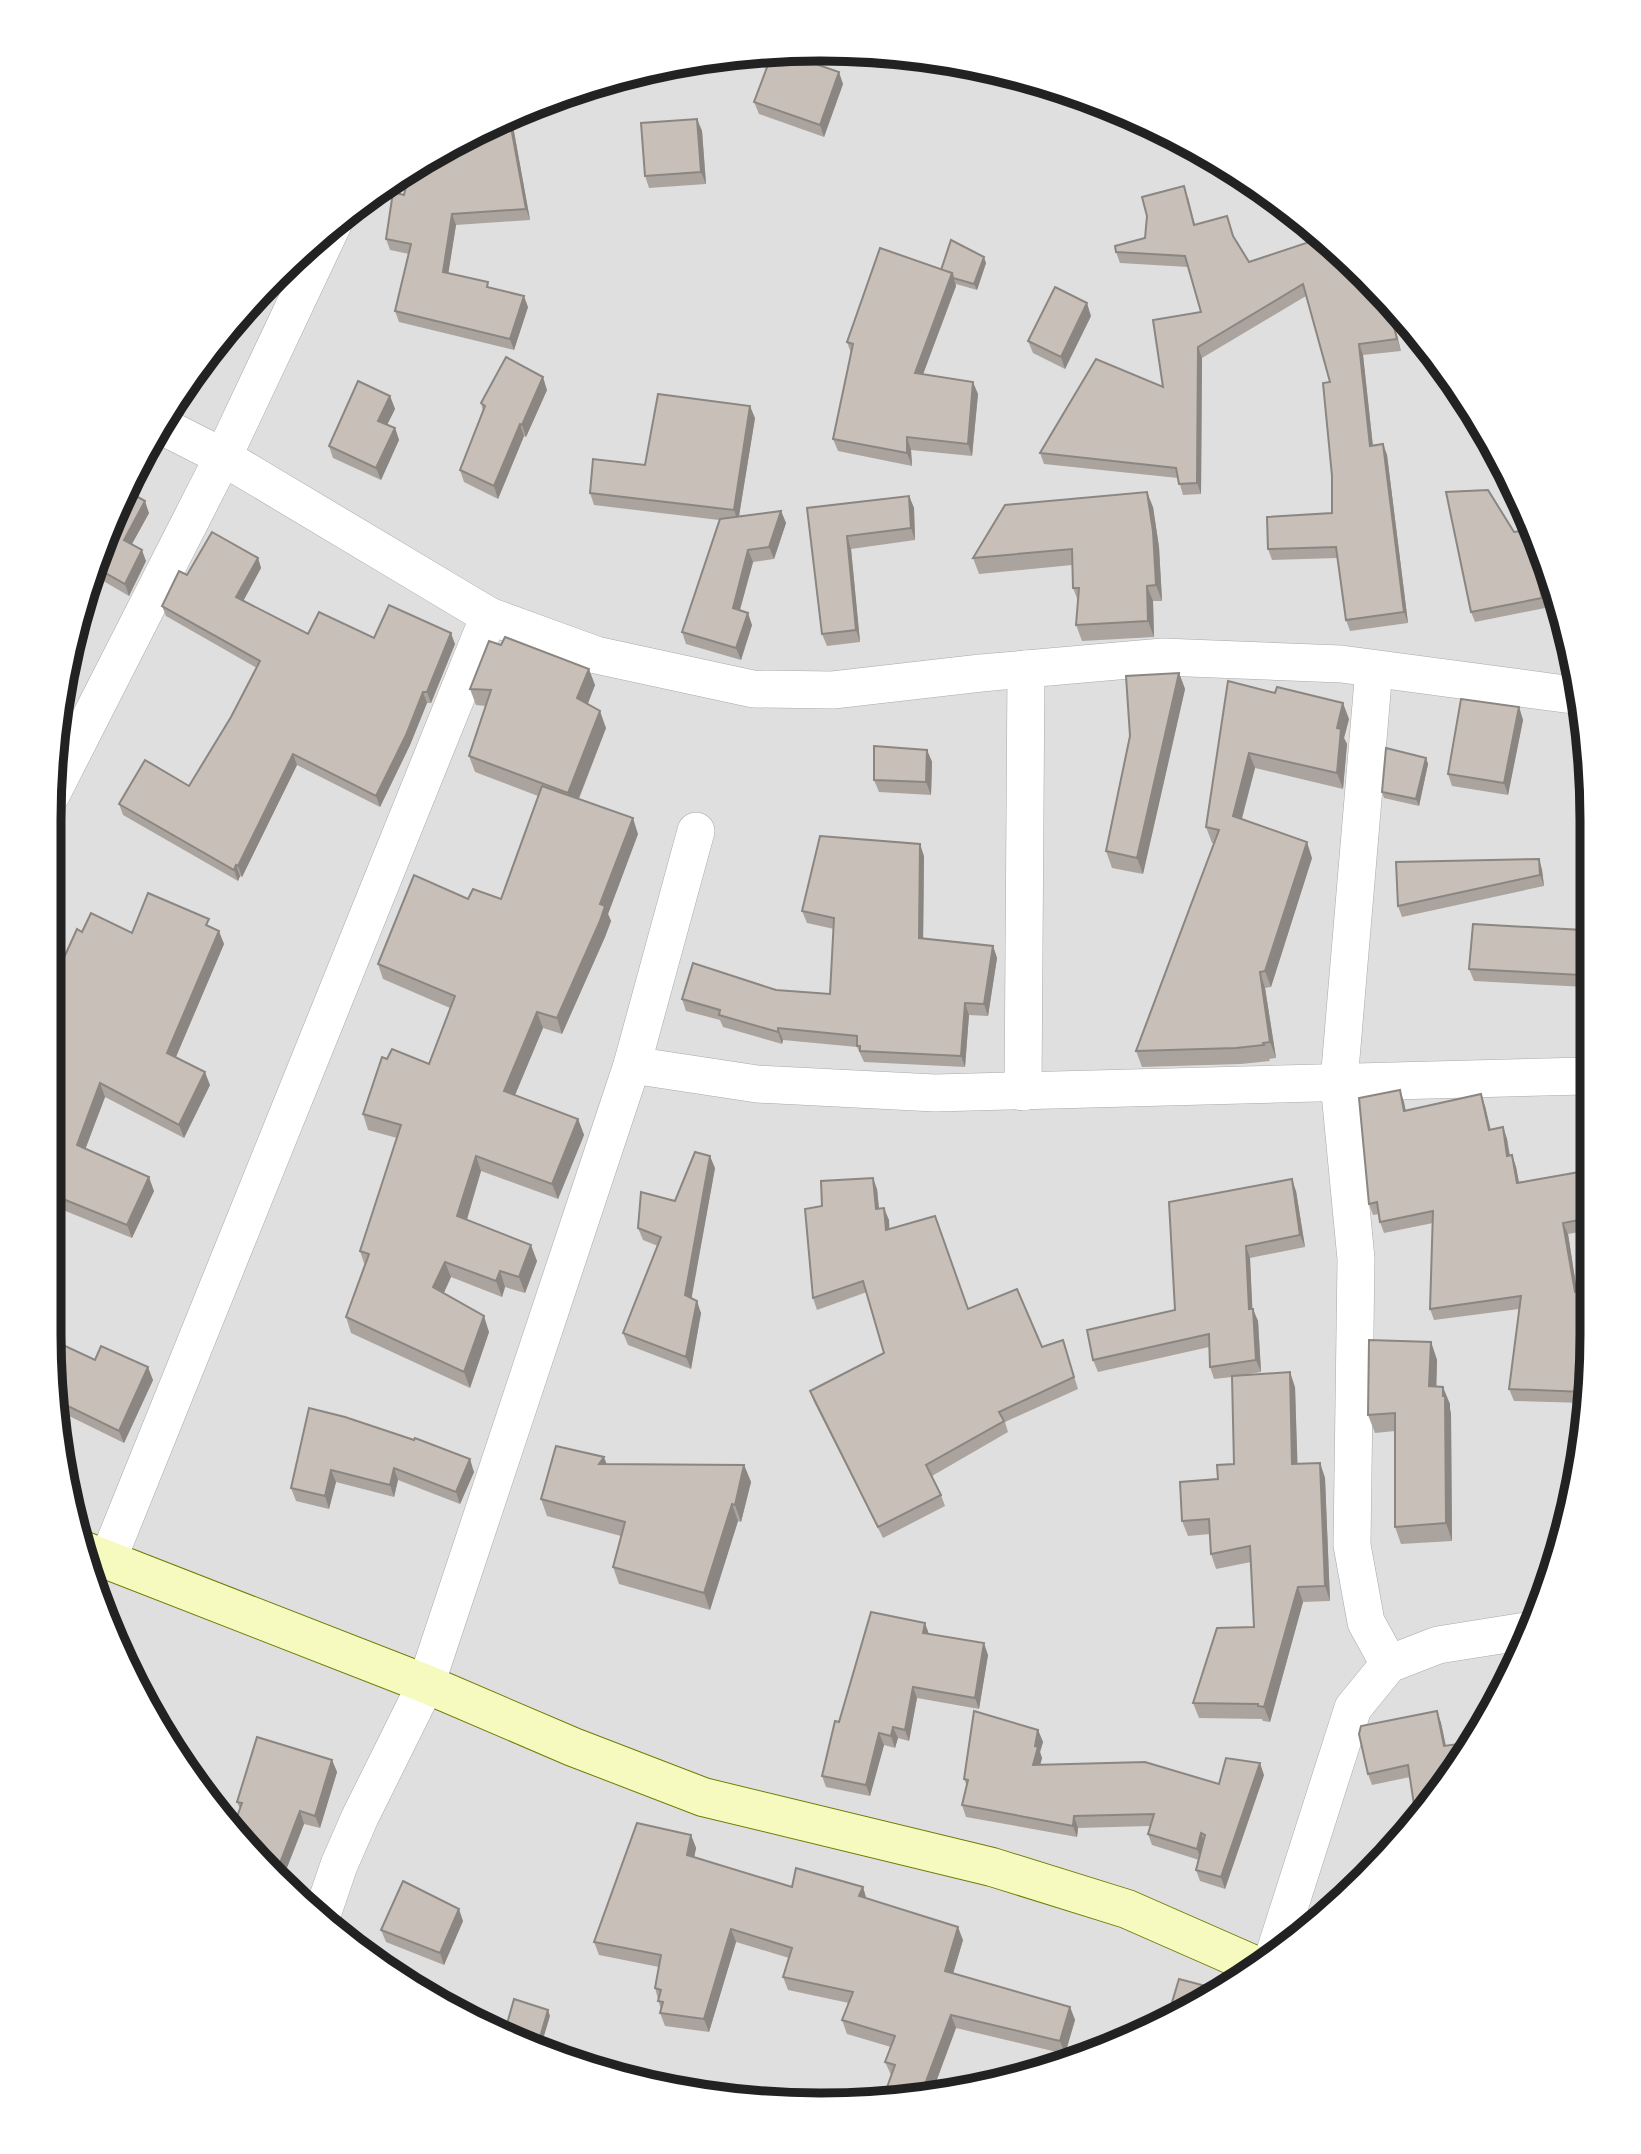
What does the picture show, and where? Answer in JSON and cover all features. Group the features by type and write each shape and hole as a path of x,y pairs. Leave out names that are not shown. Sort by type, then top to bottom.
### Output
{"main road":[{"path":"95,1555 426,1684 573,1747 704,1797 992,1867 1127,1909 1247,1962"}],"street":[{"path":"63,771 223,457 321,249"},
{"path":"170,430 223,457 489,616 596,655 753,690 833,690 1163,657 1341,664 1569,695"},
{"path":"95,1555 489,616"},
{"path":"1023,1092 1026,669"},
{"path":"1374,669 1339,1082 1356,1259 1352,1545 1366,1622 1389,1664"},
{"path":"324,1908 360,1817 426,1684 632,1065 696,831"},
{"path":"632,1065 757,1084 935,1093 1580,1076"},
{"path":"1279,1939 1353,1708 1389,1664 1438,1645 1518,1632"}],"shaded area":[{"path":"820,61 920,68 1017,87 1065,102 1111,119 1200,163 1283,218 1321,250 1391,320 1423,358 1478,441 1522,530 1554,624 1573,721 1580,820 1578,1383 1565,1482 1554,1530 1522,1624 1478,1713 1423,1796 1391,1834 1321,1904 1283,1936 1200,1991 1111,2035 1017,2067 920,2086 820,2093 721,2086 624,2067 530,2035 441,1991 358,1936 284,1870 218,1796 163,1713 119,1624 87,1530 68,1433 63,1383 61,820 68,721 87,624 119,530 163,441 189,399 218,358 250,320 320,250 358,218 441,163 485,140 530,119 624,87 721,68 771,63"}],"building":[{"path":"809,61 839,72 820,125 754,102 769,63"},
{"path":"697,119 701,172 645,176 641,123"},
{"path":"511,128 526,209 452,214 443,272 488,282 487,287 524,296 510,339 395,311 411,244 386,239 393,193 404,195 406,184 441,163"},
{"path":"1184,186 1194,225 1227,216 1233,236 1249,262 1311,241 1393,322 1397,339 1359,344 1370,446 1383,444 1404,612 1346,620 1336,547 1268,549 1267,517 1332,513 1332,476 1323,383 1330,382 1303,284 1198,347 1197,483 1179,484 1176,468 1040,453 1096,359 1163,387 1153,320 1201,312 1185,256 1116,252 1115,246 1145,238 1147,216 1142,197"},
{"path":"951,240 984,257 974,284 953,278 952,273 941,270"},
{"path":"880,248 952,273 915,373 973,382 968,444 907,437 907,453 833,439 853,344 847,342"},
{"path":"1055,287 1087,303 1061,357 1028,341"},
{"path":"506,357 543,377 494,486 460,470 485,406 481,403"},
{"path":"358,381 390,396 378,421 395,428 376,468 329,446"},
{"path":"658,394 750,406 734,510 590,493 593,459 645,465"},
{"path":"1488,490 1514,532 1520,531 1533,561 1542,598 1471,612 1446,492"},
{"path":"1147,492 1153,531 1156,585 1147,586 1148,621 1076,625 1079,588 1073,588 1072,549 973,558 1005,505"},
{"path":"135,496 145,501 124,540 142,550 125,584 104,572"},
{"path":"909,496 911,528 847,536 856,630 822,634 807,508"},
{"path":"781,511 769,547 748,550 733,608 748,613 736,648 682,632 720,519"},
{"path":"212,532 258,558 236,597 308,634 319,612 374,638 389,605 451,633 427,692 423,692 406,735 376,796 293,754 234,870 119,804 145,760 189,786 231,717 260,661 162,606 179,571 187,575"},
{"path":"505,637 589,669 577,698 600,711 568,793 469,756 491,690 470,689 489,641 501,645"},
{"path":"1179,673 1137,858 1106,851 1130,736 1126,676"},
{"path":"1228,681 1275,693 1277,687 1343,703 1337,728 1341,729 1337,773 1249,753 1233,816 1307,842 1265,971 1260,972 1270,1042 1236,1048 1136,1051 1219,830 1206,827"},
{"path":"1461,699 1519,707 1504,783 1448,774"},
{"path":"874,746 927,750 926,782 874,780"},
{"path":"1386,748 1426,758 1416,799 1382,792"},
{"path":"542,786 633,818 600,904 605,906 600,921 557,1018 537,1012 504,1091 578,1119 552,1184 476,1156 457,1216 531,1245 519,1277 500,1271 496,1281 445,1262 433,1287 484,1316 464,1372 346,1317 369,1254 360,1251 401,1125 363,1114 382,1057 387,1059 392,1049 429,1064 455,996 378,964 414,875 468,899 473,889 501,899"},
{"path":"820,836 920,844 919,938 993,946 984,1004 965,1003 961,1056 860,1051 857,1036 778,1028 778,1032 719,1015 720,1010 682,999 693,963 776,990 830,994 834,918 802,911"},
{"path":"1539,859 1540,875 1398,906 1396,862"},
{"path":"148,893 209,919 206,925 219,931 167,1053 205,1072 179,1125 100,1083 77,1145 149,1177 127,1225 61,1198 61,961 77,929 82,932 91,913 132,933"},
{"path":"1473,924 1580,930 1580,975 1469,969"},
{"path":"1400,1090 1404,1111 1481,1094 1489,1130 1503,1127 1507,1156 1512,1155 1517,1183 1580,1172 1580,1220 1563,1223 1575,1292 1580,1292 1577,1392 1509,1389 1521,1296 1430,1309 1433,1211 1380,1222 1377,1202 1369,1204 1359,1098"},
{"path":"695,1152 710,1156 685,1295 697,1301 686,1357 623,1333 661,1237 638,1228 641,1192 675,1201"},
{"path":"873,1178 876,1209 884,1208 886,1230 935,1216 968,1309 1017,1289 1042,1347 1063,1340 1074,1377 999,1412 1004,1421 926,1465 941,1495 878,1527 810,1391 884,1353 863,1281 813,1298 805,1209 822,1206 821,1181"},
{"path":"1292,1179 1300,1235 1246,1246 1249,1309 1253,1309 1256,1360 1210,1367 1209,1334 1093,1360 1087,1330 1175,1310 1169,1202"},
{"path":"1369,1340 1431,1342 1429,1386 1443,1387 1445,1396 1446,1523 1395,1527 1395,1413 1368,1415"},
{"path":"61,1344 95,1360 101,1346 148,1367 119,1431 65,1405"},
{"path":"1290,1372 1292,1464 1320,1463 1325,1586 1298,1587 1264,1707 1258,1704 1193,1703 1217,1628 1254,1627 1250,1546 1211,1554 1209,1519 1182,1521 1180,1482 1218,1479 1217,1465 1234,1464 1232,1376"},
{"path":"309,1408 414,1440 415,1438 470,1459 456,1492 394,1468 390,1485 331,1470 325,1496 291,1488"},
{"path":"556,1446 604,1457 599,1464 744,1465 735,1505 732,1504 704,1593 613,1567 625,1522 541,1499"},
{"path":"871,1612 925,1623 923,1633 984,1643 975,1698 913,1687 905,1730 893,1727 891,1736 879,1733 866,1785 822,1776 835,1721 839,1722"},
{"path":"974,1711 1038,1730 1035,1746 1038,1747 1033,1765 1145,1762 1219,1784 1226,1758 1260,1763 1221,1877 1196,1870 1205,1835 1201,1833 1197,1849 1148,1834 1154,1814 1074,1816 1073,1826 962,1805 968,1780 964,1779"},
{"path":"1437,1711 1444,1746 1459,1744 1414,1806 1408,1765 1368,1774 1359,1734 1361,1726"},
{"path":"257,1737 332,1760 315,1816 300,1811 279,1865 237,1818 242,1803 237,1802"},
{"path":"637,1823 691,1835 687,1855 792,1887 796,1868 863,1887 859,1896 958,1927 945,1971 1070,2007 1060,2041 951,2015 925,2085 886,2089 895,2065 885,2062 895,2036 842,2020 853,1992 783,1977 792,1948 731,1929 704,2019 660,2013 663,2002 658,2001 661,1990 655,1988 661,1955 594,1942"},
{"path":"403,1881 459,1909 440,1953 381,1930"},
{"path":"1179,1979 1207,1986 1200,1991 1171,2006"},
{"path":"514,1999 548,2010 540,2039 507,2024"}]}
